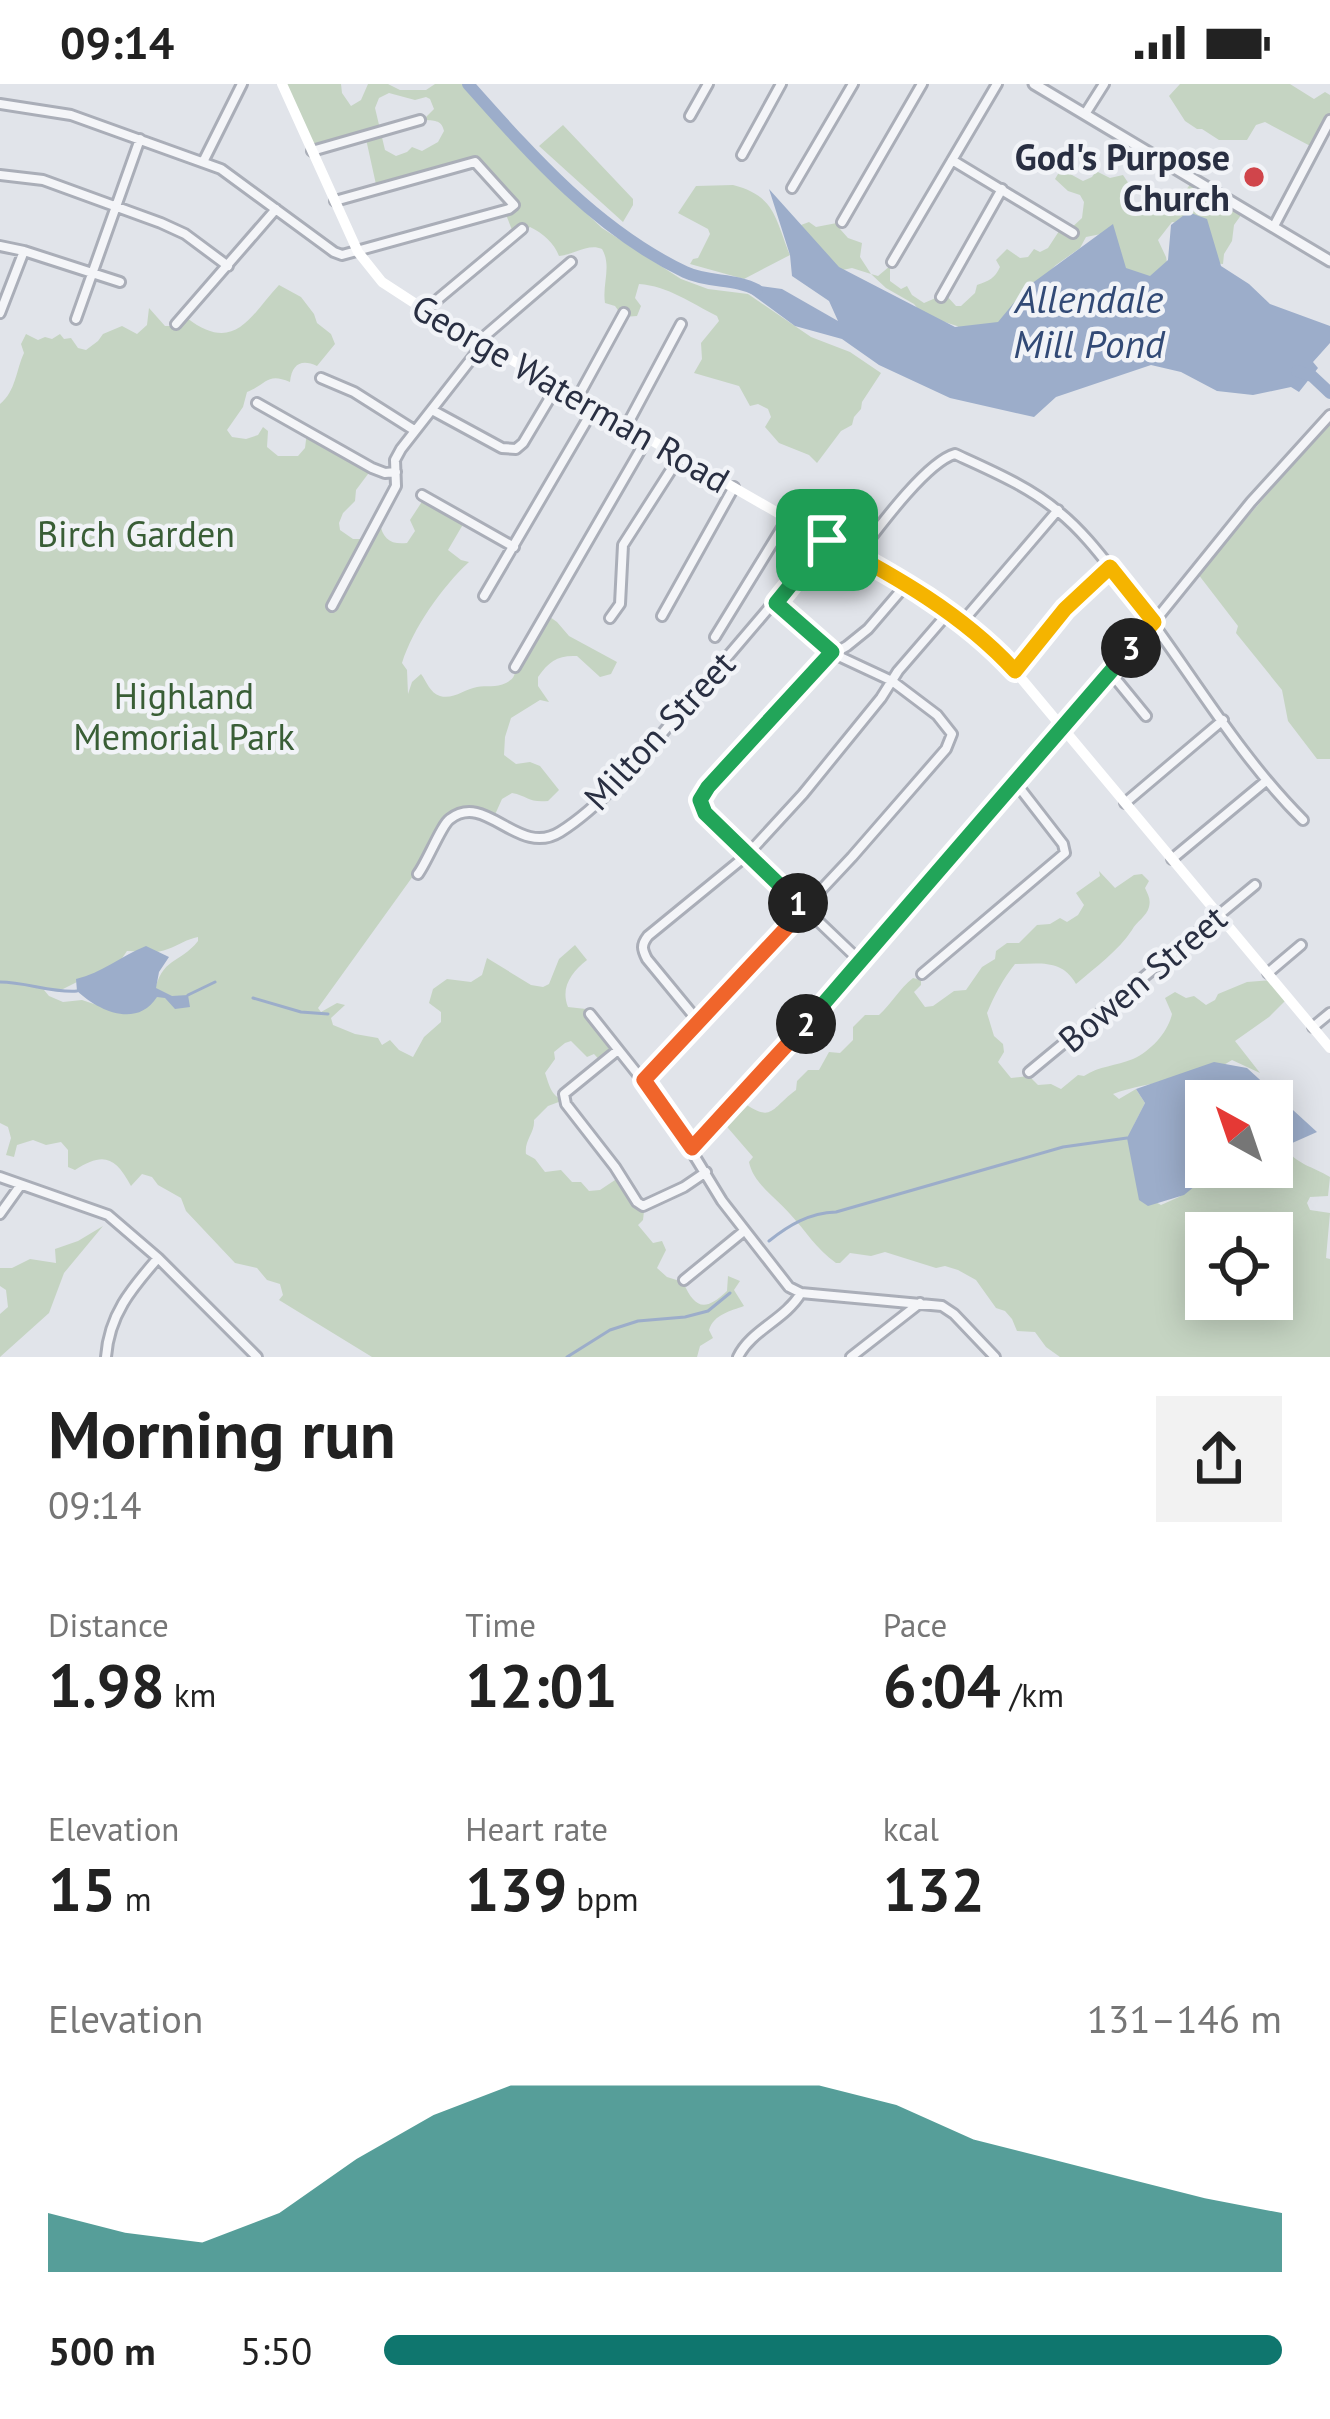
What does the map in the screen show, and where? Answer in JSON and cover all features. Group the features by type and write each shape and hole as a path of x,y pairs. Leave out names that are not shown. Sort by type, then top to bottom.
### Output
{"main road":[{"name":"George Waterman Road","path":"282,84 358,252 380,280 963,621 1015,671 1330,1048"}],"street":[{"path":"203,162 242,84"},
{"path":"690,116 708,84"},
{"path":"742,155 781,84"},
{"path":"792,188 853,84"},
{"path":"842,222 922,84"},
{"path":"892,262 997,84"},
{"path":"1034,84 1329,257"},
{"path":"1085,114 1103,84"},
{"path":"0,104 71,115 203,162 228,174 342,255 514,205 475,162 334,201"},
{"path":"311,151 420,120"},
{"path":"1274,226 1330,120"},
{"path":"76,320 140,139"},
{"path":"952,160 1073,233"},
{"path":"0,175 43,180 185,234 228,266"},
{"path":"941,297 1003,189"},
{"path":"176,324 277,209"},
{"path":"425,310 522,230"},
{"path":"0,246 120,282"},
{"path":"0,313 24,250"},
{"path":"332,606 389,502 396,486 395,460 414,430 481,342 571,262"},
{"path":"578,397 624,313"},
{"path":"627,425 681,324"},
{"path":"321,378 354,392 414,430"},
{"path":"431,410 502,448 516,449 557,386"},
{"path":"257,403 372,468 396,472"},
{"path":"484,596 595,407"},
{"path":"692,1148 861,962 1330,415"},
{"path":"515,667 648,437"},
{"path":"610,618 620,604 623,545 680,456"},
{"path":"857,556 938,461 949,456 961,457 1037,496 1058,510 1110,567 1266,781 1303,820"},
{"path":"662,616 734,488"},
{"path":"422,495 514,547"},
{"path":"963,621 1058,510"},
{"path":"716,637 788,518"},
{"name":"Milton Street","path":"418,874 443,826 461,813 477,813 533,839 559,833 644,756 827,540"},
{"path":"1015,671 1065,609 1110,567"},
{"path":"861,962 701,808 701,795 832,652 868,629 905,585"},
{"path":"644,1080 950,743 952,734 944,722 892,681 832,652 776,603"},
{"path":"698,1021 647,959 643,942 747,855 814,781 950,611"},
{"path":"1110,672 1146,716"},
{"path":"1125,803 1222,720"},
{"path":"1172,859 1266,781"},
{"path":"922,974 1065,853 1064,844 1015,782"},
{"name":"Bowen Street","path":"1029,1072 1255,885"},
{"path":"1268,974 1301,945"},
{"path":"1313,1028 1330,1013"},
{"path":"590,1014 644,1080 744,1232 789,1287 801,1293 937,1304 948,1309 995,1357"},
{"path":"618,1050 564,1094 566,1104 643,1206 706,1172"},
{"path":"0,1177 108,1215 256,1357"},
{"path":"0,1214 20,1186"},
{"path":"684,1280 744,1232"},
{"path":"106,1357 108,1332 126,1294 158,1258"},
{"path":"738,1357 743,1346 788,1311 801,1293"},
{"path":"851,1357 920,1303"},
{"path":"974,1357 986,1347"}],"green space":[{"path":"282,84 341,84 351,106 361,100 368,84 426,90 435,84 468,84 533,163 602,228 681,279 708,289 748,294 811,337 850,352 881,373 852,425 841,431 817,463 779,443 765,427 771,417 768,409 750,406 739,386 694,373 702,359 701,343 719,321 717,316 670,292 639,284 637,316 623,317 615,306 605,303 602,249 591,247 559,256 548,239 530,227 514,235 505,212 514,207 476,164 377,189 366,139 314,152","holes":["389,93 430,99 434,109 423,120 439,123 444,131 438,142 422,151 412,147 396,156 385,150 375,108 379,98"]},
{"path":"1180,84 1290,84 1314,99 1325,92 1330,95 1330,123 1316,149 1265,122 1256,125 1247,140 1219,140 1185,121 1169,96"},
{"path":"563,125 633,199 623,222 539,146"},
{"path":"1061,169 1083,181 1096,171 1110,178 1123,175 1133,190 1132,202 1147,210 1164,209 1193,180 1244,211 1234,225 1223,264 1211,263 1178,223 1172,222 1158,240 1168,268 1160,279 1123,275 1101,234 1086,237 1080,248 1056,265 979,342 957,326 923,315 871,274 878,276 890,266 890,281 901,289 907,286 924,303 945,294 961,306 977,285 996,274 1000,267 996,260 1007,249 1020,258 1028,257 1034,249 1048,248 1061,228 1068,231 1082,218 1080,195 1055,179"},
{"path":"733,185 766,202 790,255 744,279 690,264 710,234 678,213 696,186"},
{"path":"842,222 840,229 848,238 862,243 860,257 871,274 852,268 828,273 801,225"},
{"path":"279,285 301,297 335,344 317,366 302,363 295,367 290,382 272,379 247,392 227,430 232,437 246,439 258,435 263,427 268,431 267,447 278,456 298,456 305,448 307,432 371,470 339,523 340,530 353,539 365,539 380,522 388,540 407,543 415,531 410,520 425,497 465,521 448,550 469,562 413,636 402,663 408,694 421,674 434,692 445,697 506,683 514,677 547,615 569,636 617,662 611,674 600,677 577,656 559,658 542,671 538,686 549,702 540,700 511,718 504,755 516,764 540,766 559,790 548,801 512,793 502,799 493,819 458,818 450,823 438,847 318,1008 321,1012 337,1003 345,1005 331,1018 333,1025 378,1038 382,1045 390,1040 413,1057 424,1037 441,1022 441,1012 429,1003 433,989 447,979 471,982 482,975 487,958 531,985 543,987 549,984 559,959 575,945 587,960 569,980 568,1007 586,1009 620,1052 604,1065 571,1041 554,1052 555,1059 545,1073 553,1093 564,1100 548,1106 534,1120 526,1154 545,1172 561,1170 589,1191 600,1190 621,1176 644,1211 638,1225 653,1243 662,1241 666,1250 657,1268 683,1282 696,1302 707,1304 719,1298 727,1291 728,1276 740,1281 734,1290 744,1306 715,1320 709,1330 713,1338 700,1346 697,1357 372,1357 279,1300 283,1295 280,1284 267,1280 257,1268 235,1263 186,1211 181,1198 152,1177 142,1174 131,1186 114,1163 101,1159 75,1170 68,1167 68,1150 61,1142 46,1145 33,1140 17,1145 14,1157 6,1155 11,1138 8,1127 0,1123 0,404 15,380 26,334 38,340 60,334 86,350 103,334 122,326 137,334 147,325 149,308 165,326 178,326 187,318 218,333 230,332 250,319","holes":["198,937 166,967 154,994 97,1005 82,1000 63,1002 44,990 63,989 99,975 116,967 127,951 158,952"]},
{"path":"1330,422 1330,759 1317,759 1288,721 1282,690 1236,633 1238,626 1198,574"},
{"path":"1099,871 1115,888 1142,874 1149,881 1145,888 1148,910 1120,945 1076,984 1057,967 1015,964 987,1013 994,1036 1003,1044 998,1062 1011,1078 1029,1076 1038,1085 1061,1089 1078,1075 1133,1059 1152,1046 1172,1014 1165,998 1175,992 1186,998 1194,996 1206,1005 1218,994 1247,982 1273,980 1288,998 1235,1041 1260,1073 1232,1060 1205,1072 1113,1094 1119,1099 1136,1089 1145,1103 1134,1125 1152,1200 1161,1205 1191,1188 1293,1188 1293,1156 1330,1177 1328,1196 1310,1197 1307,1203 1310,1210 1330,1213 1326,1258 1330,1259 1330,1357 1060,1357 1035,1332 1017,1331 1012,1319 996,1308 976,1280 958,1270 885,1252 850,1253 836,1263 760,1183 751,1170 753,1157 722,1121 741,1101 759,1112 776,1108 796,1090 797,1081 808,1070 819,1070 829,1052 840,1053 853,1040 853,1027 865,1015 879,1015 913,978 921,980 914,992 925,1007 954,991 966,990 1007,943 1019,943 1037,925 1060,918 1067,922 1078,915 1084,905 1076,893 1100,876"},
{"path":"103,1226 64,1273 49,1313 0,1357 0,1314 8,1307 6,1290 0,1286 0,1268 30,1259 56,1263 55,1249"}],"water":[{"name":"Allendale Mill Pond","path":"769,189 839,267 955,327 998,322 1027,287 1113,224 1126,268 1150,276 1168,260 1171,225 1188,212 1207,219 1221,266 1270,304 1330,326 1330,343 1313,362 1318,368 1299,392 1291,387 1253,395 1217,391 1181,372 1151,365 1056,397 1034,417 950,398 879,365 842,339 795,326 750,293 745,284 782,289 838,321 829,301 792,276"},
{"path":"146,946 169,957 156,988 172,996 188,995 190,1007 175,1009 165,998 157,997 139,1012 118,1014 77,991 76,979"},
{"path":"1214,1062 1247,1068 1260,1080 1185,1080 1185,1188 1192,1188 1148,1206 1139,1200 1127,1138 1145,1103 1136,1089"},
{"path":"1293,1110 1317,1132 1293,1143"}],"waterway":[{"path":"468,84 542,164 623,235 685,272 757,290"},
{"path":"1297,371 1312,376 1330,393"},
{"path":"0,982 77,991"},
{"path":"188,995 215,982"},
{"path":"253,998 301,1012 328,1014"},
{"path":"769,1241 817,1215 1063,1147 1127,1138"},
{"path":"567,1357 610,1330 708,1311 730,1293"}],"place":[{"name":"God's Purpose Church","path":"1254,177"}],"route":[{"path":"827,540 950,611 1015,671 1065,609 1110,567 1154,622 835,993 692,1148 644,1080 805,908 724,833 701,808 701,795 832,652 776,603 827,540"}],"park label":[{"name":"Birch Garden","path":"136,533"},
{"name":"Highland Memorial Park","path":"184,716"}]}
